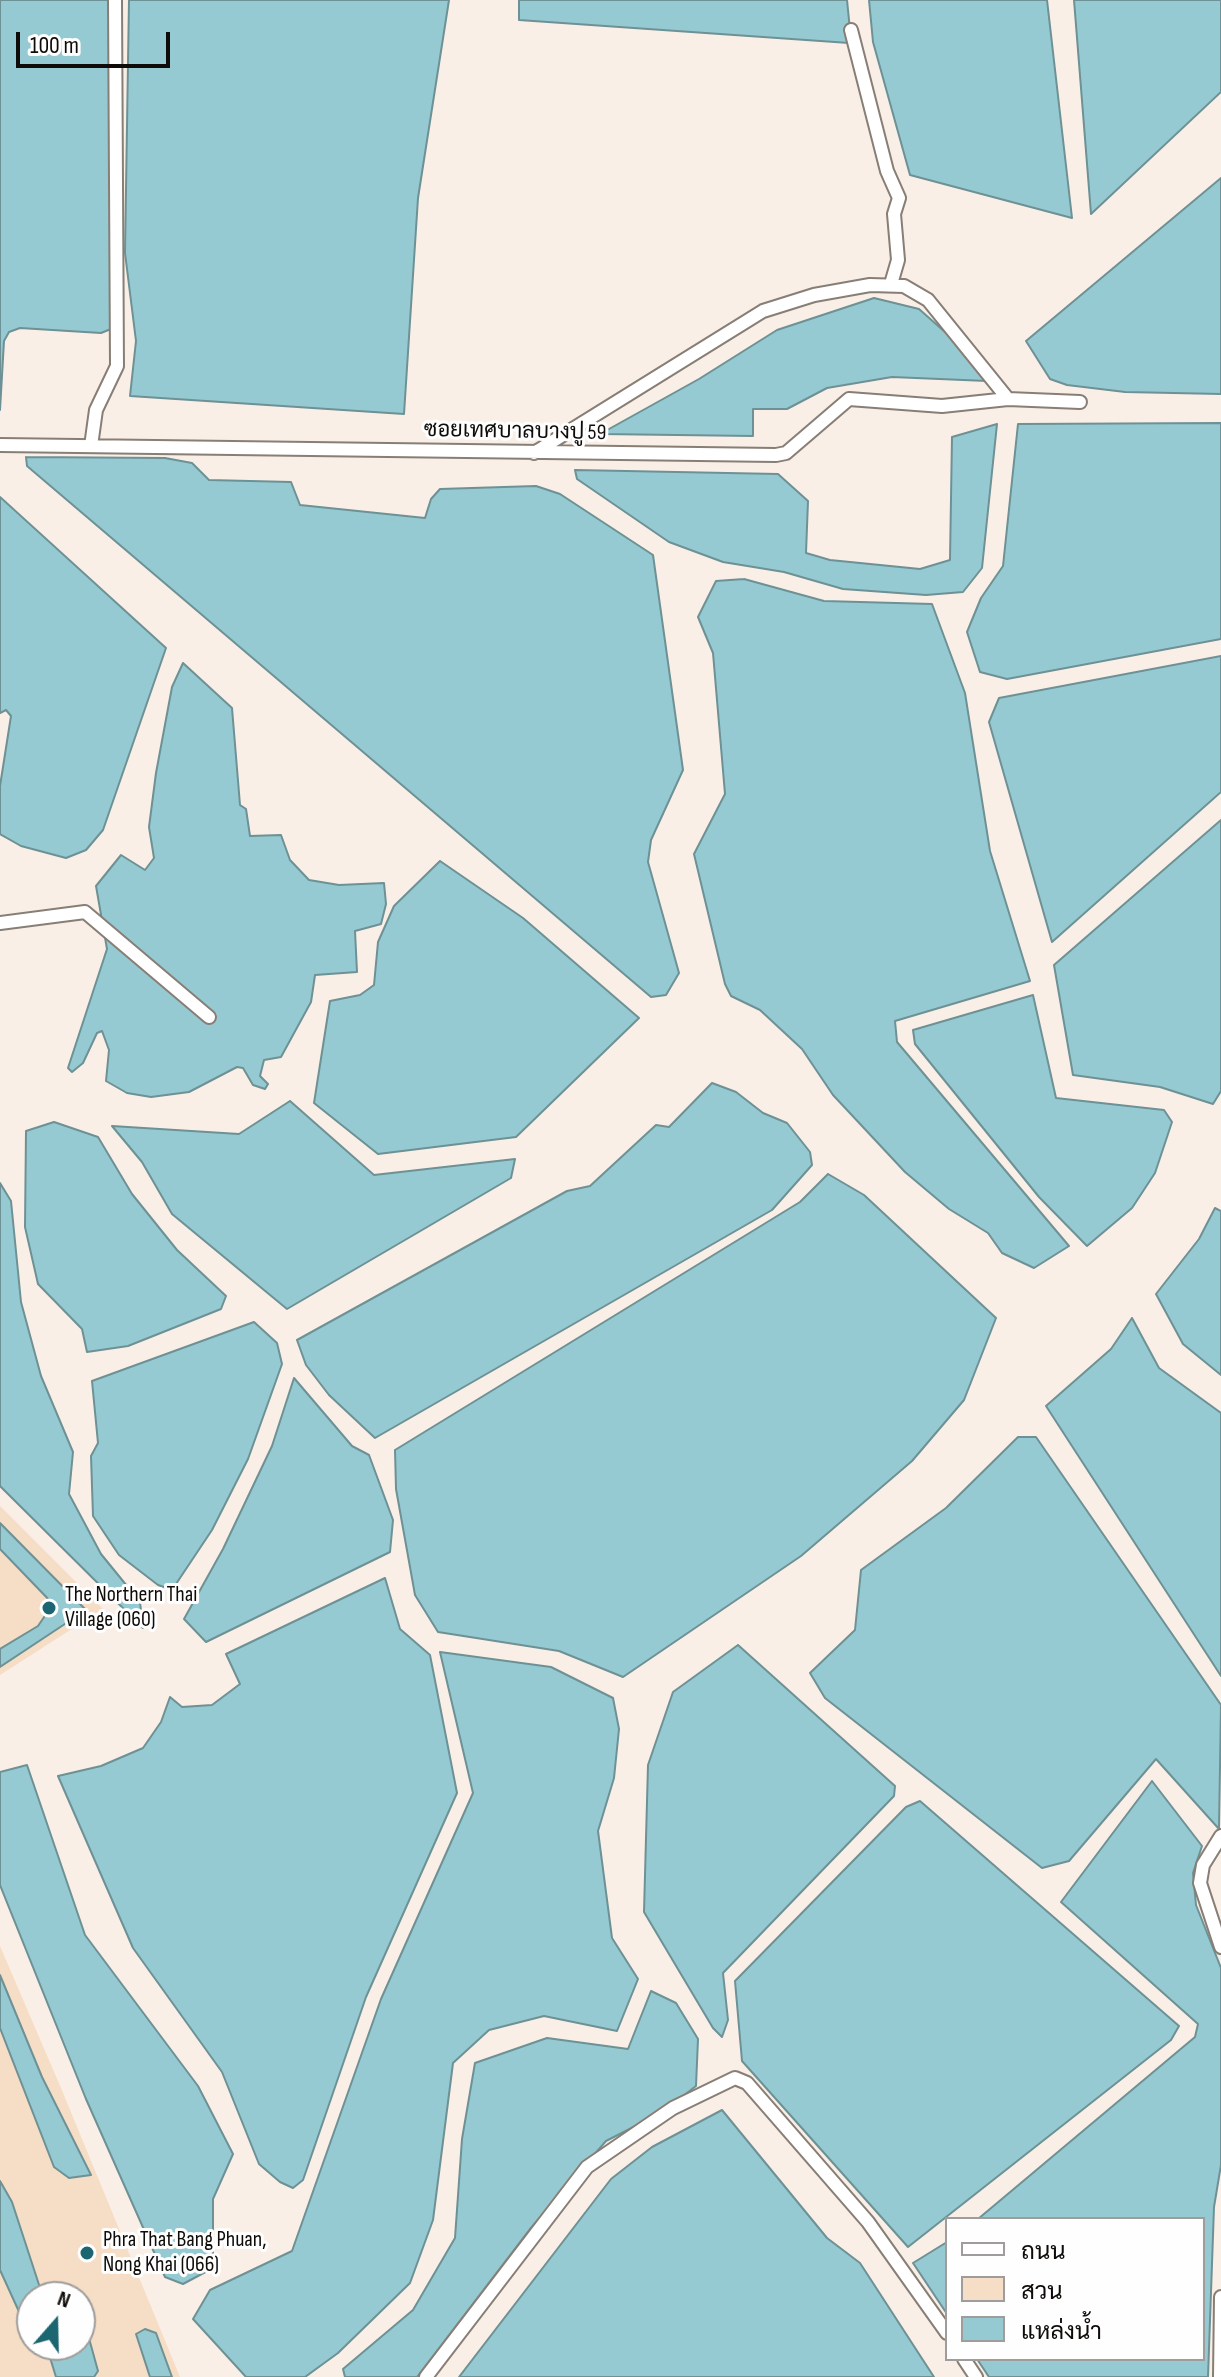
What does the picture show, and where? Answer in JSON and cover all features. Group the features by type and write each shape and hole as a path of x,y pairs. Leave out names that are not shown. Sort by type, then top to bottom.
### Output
{"street":[{"path":"91,446 96,410 117,366 115,0"},
{"path":"851,30 887,171 899,198 894,214 898,260 891,284"},
{"path":"534,453 763,311 849,287 904,286 928,300 1008,399"},
{"name":"ซอยเทศบาลบางปู 59","path":"0,445 776,455 786,453 849,399 942,406 1008,399 1080,402"},
{"path":"0,923 85,912 209,1017"},
{"path":"1221,1836 1203,1865 1200,1878 1202,1898 1221,1947"},
{"path":"426,2377 587,2167 673,2108 735,2078 747,2083 868,2222 945,2330"},
{"path":"1220,2377 1221,2297"}],"green space":[{"path":"0,1506 103,1609 0,1675"},
{"path":"0,1946 61,2088 180,2377 0,2377"}],"water":[{"path":"0,0 109,0 111,329 101,333 20,328 9,332 4,341 0,410"},
{"path":"129,0 449,0 418,198 404,414 130,396 136,341 125,253"},
{"path":"519,0 847,0 851,40 849,43 519,20"},
{"path":"869,0 1047,0 1072,218 910,175 873,42"},
{"path":"1074,0 1221,0 1221,92 1091,214"},
{"path":"1221,178 1221,394 1125,392 1067,385 1050,379 1026,341"},
{"path":"874,298 919,309 954,340 987,381 892,377 827,388 787,409 753,409 753,436 600,434 699,379 777,330"},
{"path":"1221,423 1221,639 1007,679 980,672 967,632 981,598 1003,566 1018,424"},
{"path":"997,424 982,568 963,592 926,595 843,589 784,572 723,562 669,542 577,479 575,470 778,474 808,501 806,553 830,560 920,569 950,560 952,437"},
{"path":"26,457 165,458 192,463 209,480 291,482 300,505 425,518 431,499 440,489 536,486 560,494 653,555 683,770 651,840 648,862 679,973 666,995 651,997 27,466"},
{"path":"0,497 166,648 103,830 86,850 66,858 21,846 0,834 0,786 11,716 6,710 0,713"},
{"path":"744,579 824,601 932,604 965,693 990,851 1030,981 895,1021 897,1042 1069,1246 1034,1268 1002,1253 988,1233 949,1209 905,1172 833,1095 802,1049 760,1010 731,996 725,984 694,854 725,794 713,653 698,617 716,581"},
{"path":"1221,656 1221,792 1052,942 989,722 999,698"},
{"path":"183,663 232,708 240,805 246,809 250,836 281,835 290,860 309,880 339,885 384,883 386,904 381,924 355,931 357,972 315,975 311,1002 281,1057 264,1060 260,1076 268,1084 265,1089 253,1085 243,1068 237,1067 189,1092 151,1097 127,1093 106,1081 109,1050 102,1031 97,1033 83,1063 72,1072 68,1068 107,949 96,886 121,855 145,870 154,858 149,827 156,773 172,687"},
{"path":"1221,820 1221,1091 1213,1104 1160,1087 1073,1075 1054,965"},
{"path":"440,861 523,918 639,1018 516,1137 378,1154 314,1103 330,1001 360,995 374,985 378,942 394,906"},
{"path":"1033,995 1056,1098 1164,1110 1172,1122 1155,1173 1132,1208 1087,1246 1039,1197 915,1044 913,1030"},
{"path":"712,1083 736,1092 763,1113 787,1123 810,1152 812,1165 772,1210 375,1438 329,1395 306,1365 297,1340 567,1191 590,1186 656,1125 669,1127"},
{"path":"290,1101 374,1175 515,1159 511,1178 287,1309 172,1214 142,1162 112,1126 239,1134"},
{"path":"54,1122 98,1137 132,1194 177,1250 226,1296 221,1309 128,1346 87,1352 82,1329 38,1284 25,1227 26,1131"},
{"path":"828,1174 864,1195 996,1318 964,1400 912,1461 801,1556 623,1677 559,1651 438,1632 415,1595 396,1489 395,1450 800,1202"},
{"path":"0,1183 11,1201 21,1302 41,1376 73,1452 69,1494 101,1554 140,1602 143,1628 0,1486"},
{"path":"1215,1208 1221,1211 1221,1375 1183,1344 1156,1294 1199,1239"},
{"path":"1132,1318 1159,1368 1221,1413 1221,1676 1046,1406 1111,1349"},
{"path":"254,1322 277,1343 282,1364 248,1459 212,1530 172,1590 158,1585 119,1555 93,1516 91,1456 98,1443 92,1381"},
{"path":"294,1378 352,1446 369,1455 393,1520 390,1552 206,1642 184,1619 223,1549 272,1446"},
{"path":"1018,1437 1036,1437 1221,1705 1219,1829 1156,1759 1069,1861 1042,1868 825,1698 810,1673 855,1630 861,1570 946,1508"},
{"path":"0,1523 86,1610 0,1667 0,1649 38,1626 53,1604 0,1549"},
{"path":"385,1578 400,1629 430,1655 457,1793 366,1997 303,2180 293,2188 280,2182 259,2164 222,2072 133,1948 58,1776 101,1766 143,1748 161,1722 170,1697 182,1707 212,1705 240,1684 226,1654"},
{"path":"738,1645 895,1786 894,1796 723,1973 728,2020 722,2037 713,2028 644,1912 648,1765 673,1692"},
{"path":"440,1652 551,1667 613,1698 619,1729 614,1778 598,1831 612,1938 638,1979 617,2031 544,2016 489,2030 453,2063 433,2220 410,2283 338,2353 305,2377 246,2377 193,2319 210,2290 292,2251 381,1999 473,1793"},
{"path":"27,1765 85,1935 198,2086 233,2154 213,2199 213,2268 183,2284 165,2277 86,2099 0,1885 0,1772"},
{"path":"1152,1781 1202,1846 1193,1873 1196,1905 1221,1968 1221,2165 1214,2207 1208,2377 989,2377 978,2361 1205,2361 1205,2217 980,2217 1195,2037 1198,2024 1061,1902"},
{"path":"920,1801 1179,2026 1171,2040 908,2247 742,2061 735,1981 906,1807"},
{"path":"0,1975 42,2077 91,2175 69,2178 54,2167 0,2028"},
{"path":"651,1991 676,2003 698,2039 696,2086 661,2113 606,2141 530,2229 417,2377 345,2377 343,2369 413,2310 455,2238 462,2139 475,2063 547,2038 628,2049"},
{"path":"722,2110 827,2238 860,2263 934,2377 459,2377 611,2179 652,2147"},
{"path":"0,2181 12,2202 38,2281 16,2281 16,2305 0,2270"},
{"path":"945,2243 945,2311 913,2263"},
{"path":"145,2329 156,2333 172,2377 150,2377 136,2334"},
{"path":"51,2361 95,2361 98,2371 94,2377 56,2377"}],"place":[{"name":"The Northern Thai Village (060)","path":"49,1608"},
{"name":"Phra That Bang Phuan, Nong Khai (066)","path":"87,2253"}]}
